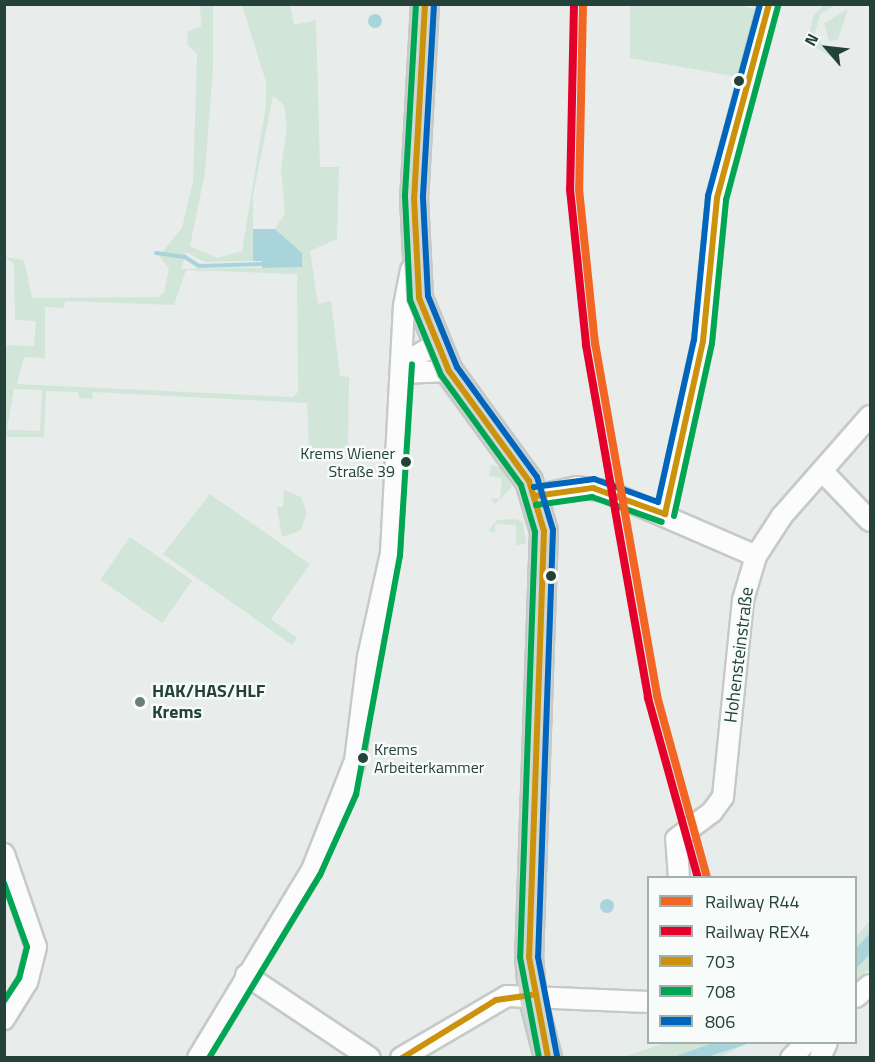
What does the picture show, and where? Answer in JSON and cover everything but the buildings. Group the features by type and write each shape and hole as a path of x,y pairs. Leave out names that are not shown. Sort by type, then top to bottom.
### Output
{"main road":[{"path":"421,8 414,256 419,298 434,346 449,372 508,446 536,496 546,563 531,856 532,995 548,1058"}],"street":[{"path":"665,514 702,351 717,198 769,4"},
{"path":"198,1058 325,844 355,761 368,657 391,553 403,368 405,299 414,256"},
{"path":"403,368 434,346"},
{"path":"403,368 449,372"},
{"name":"Hohensteinstraße","path":"679,876 676,839 712,812 723,797 743,600 756,556 822,471 870,416"},
{"path":"822,471 870,521"},
{"path":"536,496 593,488 665,514 756,556"},
{"path":"4,854 34,927 36,947 27,982 4,1019"},
{"path":"246,975 370,1058"},
{"path":"857,995 870,985"},
{"path":"401,1058 496,1000 532,995 647,1002"},
{"path":"791,1058 805,1044"},
{"path":"820,1058 826,1044"}],"green space":[{"path":"200,4 213,5 213,69 205,172 190,246 217,258 242,251 266,104 266,82 242,5 290,5 294,25 316,20 320,167 339,167 337,239 310,251 318,304 331,301 340,376 349,377 348,448 309,448 307,403 93,392 92,399 79,398 78,392 46,391 44,437 5,437 5,345 34,346 36,321 15,320 14,264 4,257 24,260 32,298 158,297 164,292 169,268 159,256 182,228 193,181 197,54 187,44 188,31 201,26","holes":["273,96 284,105 287,127 281,170 285,213 275,229 302,253 302,267 181,269 186,252 205,262 253,261 253,196","186,270 297,274 298,392 293,397 17,384 24,357 45,358 45,307 64,308 65,301 174,305","14,389 42,390 40,431 7,430"]},
{"path":"731,4 759,10 738,77 630,58 630,5"},
{"path":"825,4 836,5 820,14 815,33 823,46 836,49 833,58 816,48 809,34 814,14"},
{"path":"848,9 838,40 829,41 824,23"},
{"path":"491,465 502,467 512,487 500,499 502,478 489,476"},
{"path":"284,490 301,497 307,514 300,531 282,537 277,507 283,507"},
{"path":"210,494 310,564 271,619 297,638 292,645 163,554"},
{"path":"490,498 500,499 495,504"},
{"path":"516,519 523,522 526,544 516,545 516,525 495,524 495,533 488,531 497,520"},
{"path":"130,537 192,581 162,623 100,580"},
{"path":"870,921 870,933 857,947 857,935"},
{"path":"870,954 870,968 857,981 857,968"},
{"path":"662,1044 712,1044 674,1057 623,1057"},
{"path":"746,1044 720,1057 708,1058"}],"water":[{"path":"375,14 380,16 382,21 380,26 375,28 370,26 368,21 370,16"},
{"path":"253,229 275,229 302,253 302,267 262,268 262,261 253,261"},
{"path":"604,899 610,899 614,906 610,913 604,913 600,909 600,903"},
{"path":"870,933 870,954 857,968 857,947"},
{"path":"710,1044 747,1044 708,1057 674,1057"}],"waterway":[{"path":"156,253 185,257 199,266 262,264"}],"rail line":[{"name":"REX4","path":"574,4 570,189 586,345 648,698 697,876"},
{"name":"R44","path":"583,4 579,189 595,343 657,696 706,876"}],"transit line":[{"name":"708","path":"416,4 405,197 410,300 441,375 521,485 535,532 520,957 539,1058"},
{"name":"703","path":"425,4 414,198 419,298 449,371 529,481 544,531 529,957 548,1058"},
{"name":"806","path":"534,487 594,479 658,502 694,340 708,196 760,4"},
{"name":"703","path":"665,514 703,341 717,198 769,4"},
{"name":"806","path":"434,5 423,198 428,296 457,367 537,477 553,530 538,957 557,1056"},
{"name":"708","path":"674,516 712,343 726,200 778,6"},
{"name":"708","path":"209,1058 320,875 356,795 400,555 412,364"},
{"name":"703","path":"535,496 593,488 665,514"},
{"name":"708","path":"536,505 592,497 662,522"},
{"name":"708","path":"4,883 27,947 19,978 4,1001"},
{"name":"703","path":"402,1058 496,1000 532,995"}],"place":[{"name":"Krems Wiener Straße 39","path":"406,462"},
{"name":"HAK/HAS/HLF Krems","path":"140,702"},
{"name":"Krems Arbeiterkammer","path":"363,758"}]}
